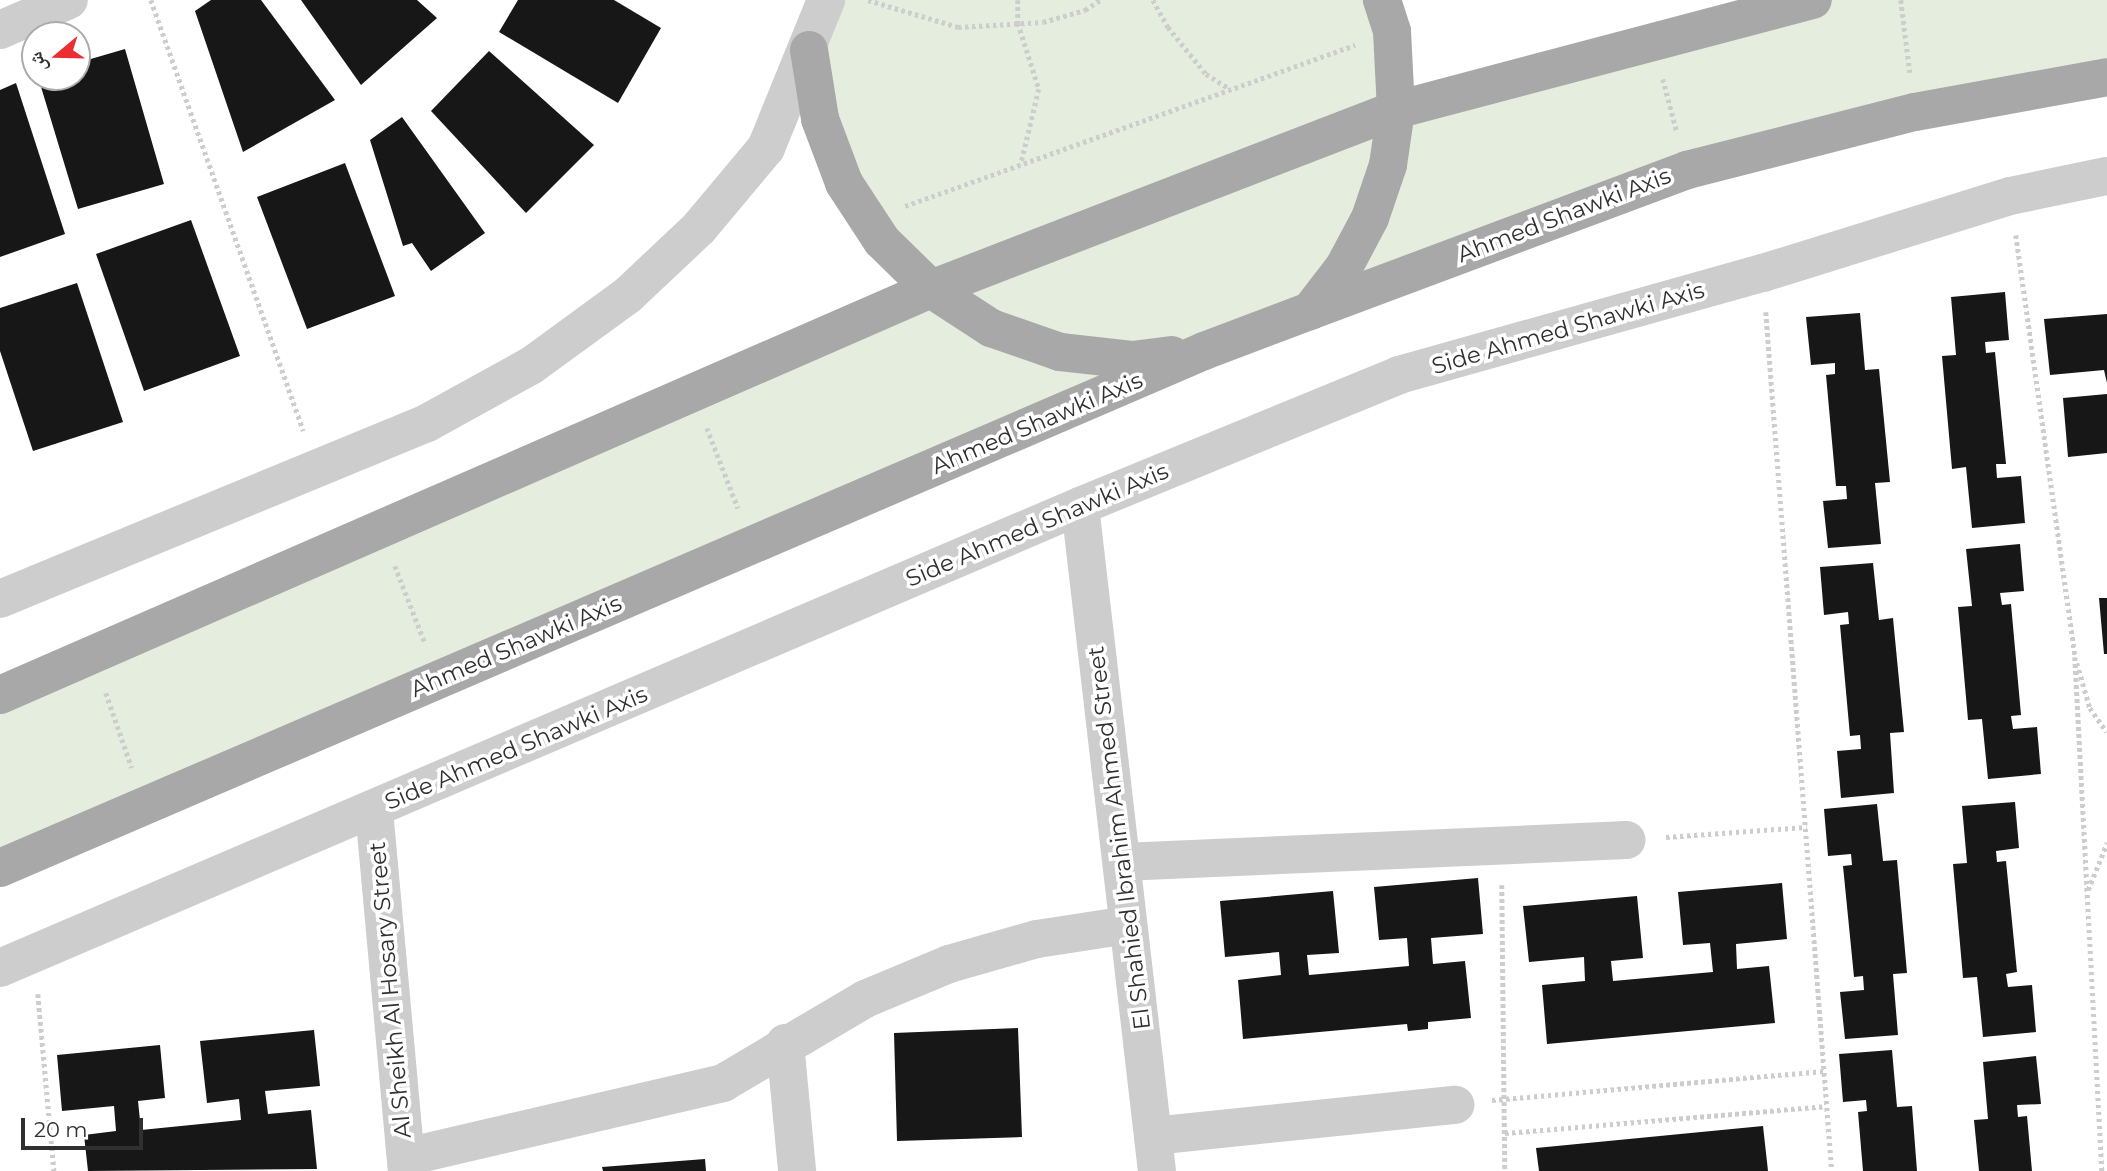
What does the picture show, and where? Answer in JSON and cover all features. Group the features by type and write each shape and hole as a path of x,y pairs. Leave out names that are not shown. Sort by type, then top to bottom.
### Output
{"main road":[{"path":"0,695 931,289 1396,110 1652,39 1813,0"},
{"path":"1310,311 1344,267 1370,218 1388,165 1396,110 1387,15"},
{"path":"809,50 820,119 844,183 882,241 931,289 992,328 1060,352 1132,359 1204,351"},
{"name":"Ahmed Shawki Axis","path":"0,867 1204,351 1310,311 1687,170 1915,112 2107,77"}],"street":[{"path":"0,30 69,0"},
{"path":"0,599 427,423 532,365 628,295 699,228 766,148 809,50 826,0"},
{"name":"Side Ahmed Shawki Axis","path":"0,968 1080,506 1399,375 1763,273 2011,197 2107,176"},
{"name":"El Shahied Ibrahim Ahmed Street","path":"1080,506 1155,1154"},
{"name":"Al Sheikh Al Hosary Street","path":"374,810 407,1164"},
{"path":"1122,862 1627,840"},
{"path":"407,1164 723,1083 785,1043 865,999 950,964 1037,939 1128,925"},
{"path":"785,1043 797,1171"},
{"path":"1155,1154 1455,1105"}],"path":[{"path":"151,0 317,469"},
{"path":"868,0 958,27 1018,23 1085,10 1100,0"},
{"path":"1018,0 1018,23 1039,89 1021,164"},
{"path":"1153,0 1168,27 1206,74 1231,89"},
{"path":"1901,0 1915,112"},
{"path":"868,220 1231,89 1387,15"},
{"path":"1652,39 1687,170"},
{"path":"2011,197 2075,657 2102,1171"},
{"path":"1763,273 1808,827 1825,1071 1825,1107 1832,1171"},
{"path":"694,393 752,545"},
{"path":"381,529 439,679"},
{"path":"93,655 145,805"},
{"path":"2075,657 2090,708 2107,732"},
{"path":"1627,840 1808,827"},
{"path":"2086,894 2107,843"},
{"path":"1503,845 1501,1099 1505,1133 1505,1171"},
{"path":"35,953 54,1171"},
{"path":"1455,1105 1825,1071"},
{"path":"1505,1133 1825,1107"}],"green space":[{"path":"826,0 1382,0 1396,110 1818,0 2107,0 2107,77 1687,170 0,867 0,692 930,289 820,119"}],"building":[{"path":"211,0 261,0 335,100 243,152 195,11"},
{"path":"301,0 417,0 437,18 361,85"},
{"path":"518,0 614,0 661,28 618,103 499,32"},
{"path":"125,49 164,184 78,209 42,91 91,91 91,59"},
{"path":"489,51 594,145 526,213 431,111"},
{"path":"16,83 65,234 0,257 0,90"},
{"path":"402,117 485,233 431,271 412,243 403,246 370,140"},
{"path":"345,163 395,296 307,329 257,197"},
{"path":"191,220 240,356 144,391 96,254"},
{"path":"77,283 123,422 33,451 0,351 0,308"},
{"path":"2005,292 2009,340 1985,342 1986,353 1995,352 2006,464 1996,464 1997,478 2021,476 2025,523 1972,528 1966,467 1952,469 1942,356 1956,355 1951,297"},
{"path":"1860,313 1865,370 1879,369 1890,482 1875,483 1881,544 1828,548 1823,501 1847,499 1846,486 1836,486 1826,375 1835,374 1835,363 1811,365 1806,317"},
{"path":"2107,314 2107,383 2104,370 2050,375 2044,319"},
{"path":"2107,394 2107,453 2068,457 2063,398"},
{"path":"2020,544 2024,591 2000,593 2002,605 2011,604 2021,715 2011,716 2013,729 2037,727 2041,774 1988,779 1982,719 1968,720 1958,607 1972,606 1966,549"},
{"path":"1873,563 1879,620 1893,618 1904,732 1890,733 1894,793 1841,798 1837,751 1861,749 1860,735 1850,736 1840,625 1849,624 1848,612 1824,615 1820,567"},
{"path":"2099,598 2107,598 2107,654 2104,654"},
{"path":"2015,802 2019,848 1996,851 1997,862 2006,861 2017,972 2006,974 2008,987 2032,985 2036,1032 1983,1037 1977,977 1963,978 1953,864 1967,863 1962,806"},
{"path":"1877,804 1883,861 1897,860 1907,973 1893,974 1898,1035 1845,1039 1840,992 1864,990 1863,976 1854,977 1843,866 1852,865 1851,854 1828,856 1824,809"},
{"path":"1478,878 1483,934 1431,938 1433,964 1465,961 1471,1018 1428,1022 1428,1029 1408,1031 1407,1024 1243,1039 1238,980 1281,975 1279,952 1225,957 1220,901 1333,891 1339,953 1307,955 1309,975 1409,966 1407,938 1379,940 1374,887"},
{"path":"1782,883 1787,939 1736,944 1737,969 1769,966 1775,1023 1547,1044 1542,985 1585,981 1584,957 1529,962 1523,906 1637,896 1643,958 1611,961 1613,981 1713,972 1710,943 1683,945 1678,892"},
{"path":"1018,1028 1022,1137 897,1141 894,1033"},
{"path":"314,1030 320,1086 265,1091 268,1114 311,1110 317,1169 88,1171 84,1135 116,1131 114,1106 62,1111 57,1055 160,1045 165,1098 138,1101 141,1130 241,1120 239,1099 207,1103 200,1041"},
{"path":"1892,1050 1897,1107 1912,1106 1917,1171 1863,1171 1858,1112 1867,1111 1866,1100 1843,1102 1839,1054"},
{"path":"2036,1056 2041,1104 2017,1105 2018,1117 2027,1116 2032,1171 1979,1171 1974,1120 1988,1119 1983,1062"},
{"path":"1763,1126 1768,1171 1539,1171 1536,1148"},
{"path":"705,1159 706,1171 603,1171 602,1167"}]}
